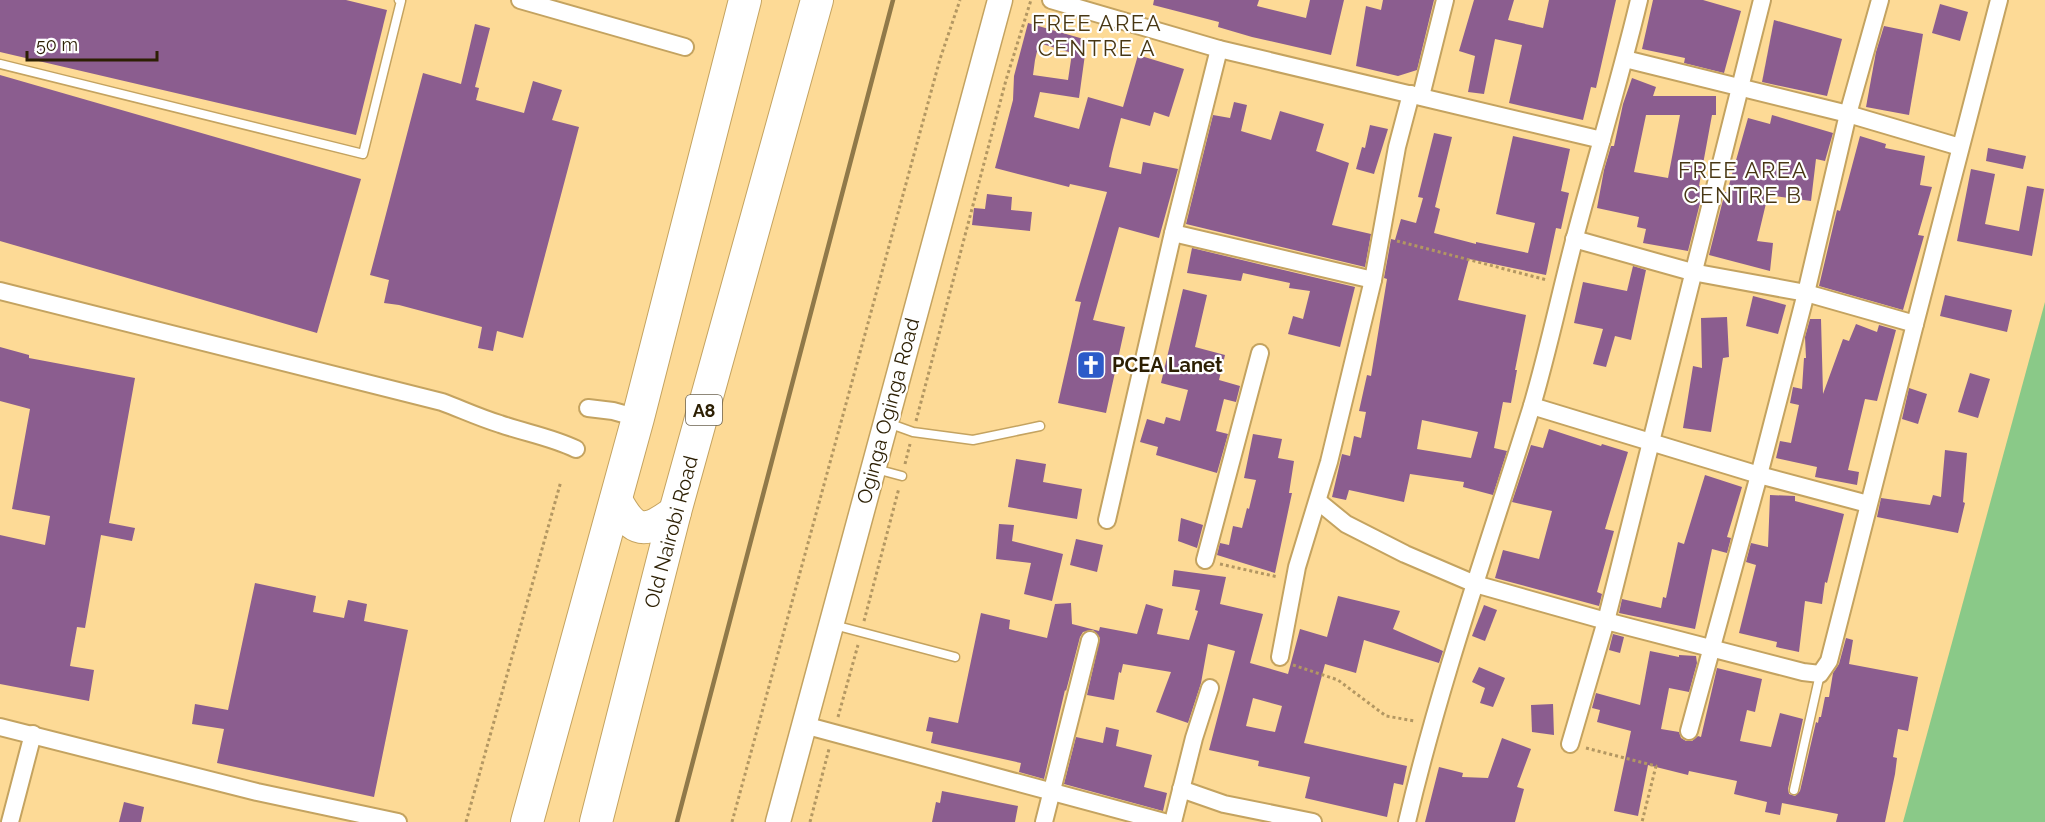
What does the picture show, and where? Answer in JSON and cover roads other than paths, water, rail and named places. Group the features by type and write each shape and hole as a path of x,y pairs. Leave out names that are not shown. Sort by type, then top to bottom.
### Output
{"highway":[{"path":"527,822 638,418 745,0"},
{"name":"Old Nairobi Road","path":"596,822 675,512 818,0"},
{"path":"616,500 631,523 642,527 651,527 675,512"}],"street":[{"path":"520,0 686,47"},
{"name":"Oginga Oginga Road","path":"778,822 808,726 1000,0"},
{"path":"1051,0 1219,49 1602,140"},
{"path":"1280,657 1294,580 1319,502 1373,280 1397,147 1416,95 1445,0"},
{"path":"1407,822 1432,724 1532,406 1574,239 1625,59 1639,0"},
{"path":"1570,744 1606,621 1738,88 1762,0"},
{"path":"1689,731 1759,475 1806,293 1848,114 1880,0"},
{"path":"1319,502 1346,524 1405,554 1475,584 1606,621 1803,672 1820,674 1829,661 1999,0"},
{"path":"1107,520 1173,233 1219,49"},
{"path":"1625,59 1848,114 1960,147"},
{"path":"1173,233 1373,280"},
{"path":"1574,239 1692,272 1806,293 1915,324"},
{"path":"0,291 442,402 496,423 533,435 555,439 576,449"},
{"path":"1205,560 1260,353"},
{"path":"1532,406 1759,475 1868,504"},
{"path":"588,408 614,411 638,418"},
{"path":"1044,822 1090,640"},
{"path":"1173,822 1210,688"},
{"path":"808,726 1164,822"},
{"path":"0,727 257,792 398,822"},
{"path":"10,822 33,735"},
{"path":"1181,789 1224,804 1313,822"}],"lane":[{"path":"0,64 363,154 401,1 399,0"},
{"path":"889,424 910,431 972,440 1040,426"},
{"path":"877,470 900,475"},
{"path":"834,625 955,657"},
{"path":"1794,790 1820,674"}],"railway":[{"path":"677,822 893,0"}],"place":[{"name":"PCEA Lanet","path":"1091,365"}],"district":[{"name":"FREE AREA CENTRE A","path":"1097,36"},
{"name":"FREE AREA CENTRE B","path":"1743,182"}]}
